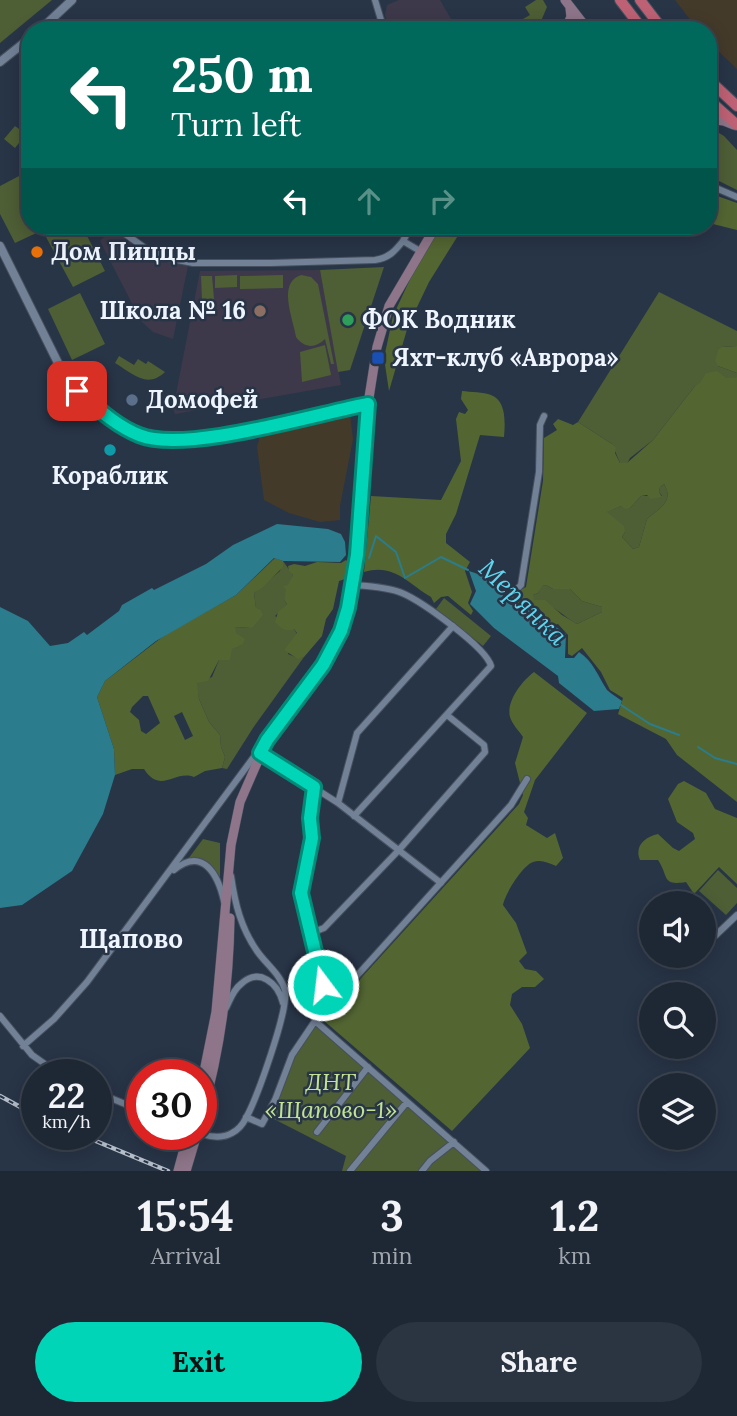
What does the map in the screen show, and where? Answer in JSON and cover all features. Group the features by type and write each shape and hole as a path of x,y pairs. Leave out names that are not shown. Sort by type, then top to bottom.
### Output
{"highway":[{"path":"621,0 636,21"},
{"path":"640,0 656,21"},
{"path":"717,87 737,106"},
{"path":"717,107 737,126"}],"main road":[{"path":"567,3 573,21"},
{"path":"717,120 737,126"},
{"path":"210,1059 230,864 240,802 267,740 313,680 332,649 348,608 353,585 372,368 389,306 430,235"},
{"path":"213,1059 224,1014 229,961 230,864"},
{"path":"178,1171 184,1150"},
{"path":"186,1171 193,1150"}],"street":[{"path":"50,21 72,0"},
{"path":"375,0 381,21"},
{"path":"0,62 21,45"},
{"path":"717,188 737,197"},
{"path":"127,235 145,248 167,258 193,263 375,260 394,252 406,235"},
{"path":"403,241 420,251"},
{"path":"0,246 68,382 103,413 139,435 159,439 219,436 368,404"},
{"path":"518,588 521,585 539,472 540,425 544,416"},
{"path":"353,585 404,593 453,626 489,660 490,668 354,816"},
{"path":"338,803 357,733 453,626"},
{"path":"311,933 324,929 398,851 485,752 484,745 447,715"},
{"path":"23,1046 81,989 267,740"},
{"path":"260,753 338,803 441,883"},
{"path":"314,787 310,818 312,838 301,893 327,1009 511,805 527,779"},
{"path":"164,879 184,863 200,863 216,875 226,907"},
{"path":"217,1135 226,1136 238,1128 246,1117 266,1066 285,1001 284,988 244,931 230,874"},
{"path":"716,935 737,915"},
{"path":"224,1014 239,986 246,979 257,977 267,979 275,985 282,1000 283,1012"},
{"path":"0,1016 36,1059"},
{"path":"246,1117 262,1124 275,1100 292,1055 315,1021 486,1171"},
{"path":"317,1132 368,1067"},
{"path":"350,1171 407,1102"},
{"path":"422,1171 454,1142"}],"shaded area":[{"path":"399,0 440,0 452,21 387,21 387,5"},
{"path":"675,0 737,0 737,69 717,50 717,21 691,21"},
{"path":"106,235 122,235 152,257 188,266 173,339 153,332 141,321 100,241"},
{"name":"Школа № 16","path":"320,270 341,385 175,414 173,409 200,271"},
{"path":"350,415 353,439 340,506 340,520 320,522 289,513 264,500 257,447 260,436"}],"green space":[{"path":"0,0 52,0 27,21 21,21 21,26 0,43"},
{"path":"536,0 543,0 547,7 541,21 524,21 523,19 530,15 525,7"},
{"path":"15,126 21,130 21,140 15,148 4,139"},
{"path":"717,132 737,150 737,190 717,180"},
{"path":"21,175 21,235 32,235 15,243 0,214 0,186"},
{"path":"717,196 737,203 737,230 717,225"},
{"path":"87,235 105,271 73,287 46,237"},
{"path":"436,235 458,235 429,282 408,326 389,391 384,358 393,316 412,275"},
{"name":"ФОК Водник","path":"384,267 350,370 338,372 320,270"},
{"path":"237,275 237,287 215,288 215,276"},
{"path":"283,275 283,288 240,289 240,276"},
{"path":"301,275 311,277 318,284 334,364 331,364 325,339 310,346 303,344 296,337 288,293 294,279"},
{"path":"201,276 212,276 214,299 202,300"},
{"path":"659,292 737,331 737,346 722,347 718,366 737,373 737,377 695,386 653,440 630,458 627,464 620,463 612,444 578,422"},
{"path":"80,293 105,344 72,360 48,309"},
{"path":"325,345 331,375 302,382 300,352"},
{"path":"737,346 737,373 718,366 715,361 718,350 722,347"},
{"path":"119,356 134,365 138,359 146,364 148,361 165,372 152,379 140,378 115,363"},
{"path":"717,371 726,378 737,377 737,802 677,755 666,739 618,714 623,698 610,690 601,672 582,648 572,656 568,654 568,635 558,624 541,628 546,617 538,607 510,602 511,595 526,587 543,481 544,438 557,430 553,424 558,419 573,425 578,422 612,444 616,448 615,453 620,463 627,463 653,440 706,373","holes":["664,484 668,496 660,508 647,519 639,547 633,549 622,537 624,526 607,512 621,506 630,508 641,496 647,495 651,499 662,497 659,492","546,585 553,589 570,589 582,601 602,607 602,612 577,624 545,600 534,600 533,595"]},
{"path":"462,391 485,393 496,398 500,402 505,420 504,437 480,435 456,514 446,534 446,543 470,562 465,571 472,592 468,603 473,611 471,615 448,596 441,597 434,603 431,597 392,572 364,572 371,496 441,500 461,461 456,419 459,412 465,414 468,410 461,399"},
{"path":"664,484 668,496 660,508 647,519 639,547 633,549 622,537 625,532 606,512 621,506 630,508 641,496 662,496 659,492"},
{"path":"275,558 283,561 283,567 254,593 256,608 261,610 263,615 252,628 235,627 236,633 245,639 243,644 232,649 230,660 219,660 208,681 197,683 199,699 209,722 220,735 225,757 222,768 205,771 194,777 187,775 162,781 150,776 144,769 132,769 115,775 114,749 97,697 105,681 165,635 236,595","holes":["143,696 148,696 160,723 146,734 141,731 139,720 130,712","182,712 193,736 185,740 174,716"]},
{"path":"346,560 350,564 345,579 339,581 333,609 326,619 322,636 304,657 298,659 284,650 297,633 294,629 283,629 275,622 278,612 287,604 283,586 288,585 293,575 288,566 305,566 317,562 341,563"},
{"path":"283,561 293,575 284,600 287,604 275,616 297,634 288,654 304,657 227,769 222,768 225,757 220,735 209,722 199,699 196,683 212,677 219,660 232,649 235,627 252,628 256,609 254,593 280,571"},
{"path":"546,585 553,589 570,589 582,601 602,607 602,612 577,624 552,607 533,601 533,595 538,593 541,586"},
{"path":"444,598 491,636 483,646 436,609"},
{"path":"534,672 587,713 535,780 524,812 528,818 526,825 547,838 555,833 563,858 556,866 539,861 529,865 515,881 503,905 516,923 527,953 519,961 525,969 536,971 544,979 535,987 522,987 512,994 510,1005 522,1024 530,1048 452,1131 323,1020 519,804 523,795 515,763 523,737 512,722 509,711 516,692"},
{"path":"684,781 706,793 715,809 737,818 737,884 719,867 697,891 692,891 686,882 669,881 658,860 640,860 640,846 653,835 658,834 679,851 695,839 693,833 677,822 668,799 678,784"},
{"path":"203,839 220,843 220,878 207,862 188,859"},
{"path":"718,870 737,888 737,903 726,915 716,906 716,891 699,891"},
{"name":"ДНТ «Щапово-1»","path":"318,1022 490,1171 342,1171 346,1156 270,1117 294,1057"}],"water":[{"path":"277,524 328,529 341,534 346,555 340,562 283,561 274,558 236,595 156,641 105,681 97,697 114,749 115,775 103,814 72,871 22,905 0,908 0,607 28,621 50,646 68,643 84,632 87,635 119,611 122,605 152,588 154,590 206,564 233,545"},
{"path":"469,571 484,576 509,604 525,611 527,607 536,610 542,618 537,630 556,627 566,634 565,658 574,658 579,652 584,656 592,664 607,690 622,701 619,709 594,711 559,683 558,676 494,628 470,604 476,591"}],"waterway":[{"name":"Мерянка","path":"369,558 376,536 396,552 405,578 441,557 468,570"},
{"name":"Мерянка","path":"621,705 650,724 679,735"},
{"name":"Мерянка","path":"698,747 715,758 737,764"}],"railway":[{"path":"0,1096 21,1107"},
{"path":"112,1148 168,1171"}],"place":[{"name":"Дом Пиццы","path":"37,252"},
{"name":"Школа № 16","path":"260,311"},
{"name":"ФОК Водник","path":"348,320"},
{"name":"Яхт-клуб «Аврора»","path":"378,358"},
{"name":"Домофей","path":"132,400"},
{"name":"Кораблик","path":"110,450"}],"district":[{"name":"Щапово","path":"131,939"}],"route":[{"path":"77,391 103,413 128,429 148,438 159,439 193,439 229,434 368,404 357,555 353,585 341,631 323,665 260,753 314,787 310,818 312,838 301,893 323,985"}]}
